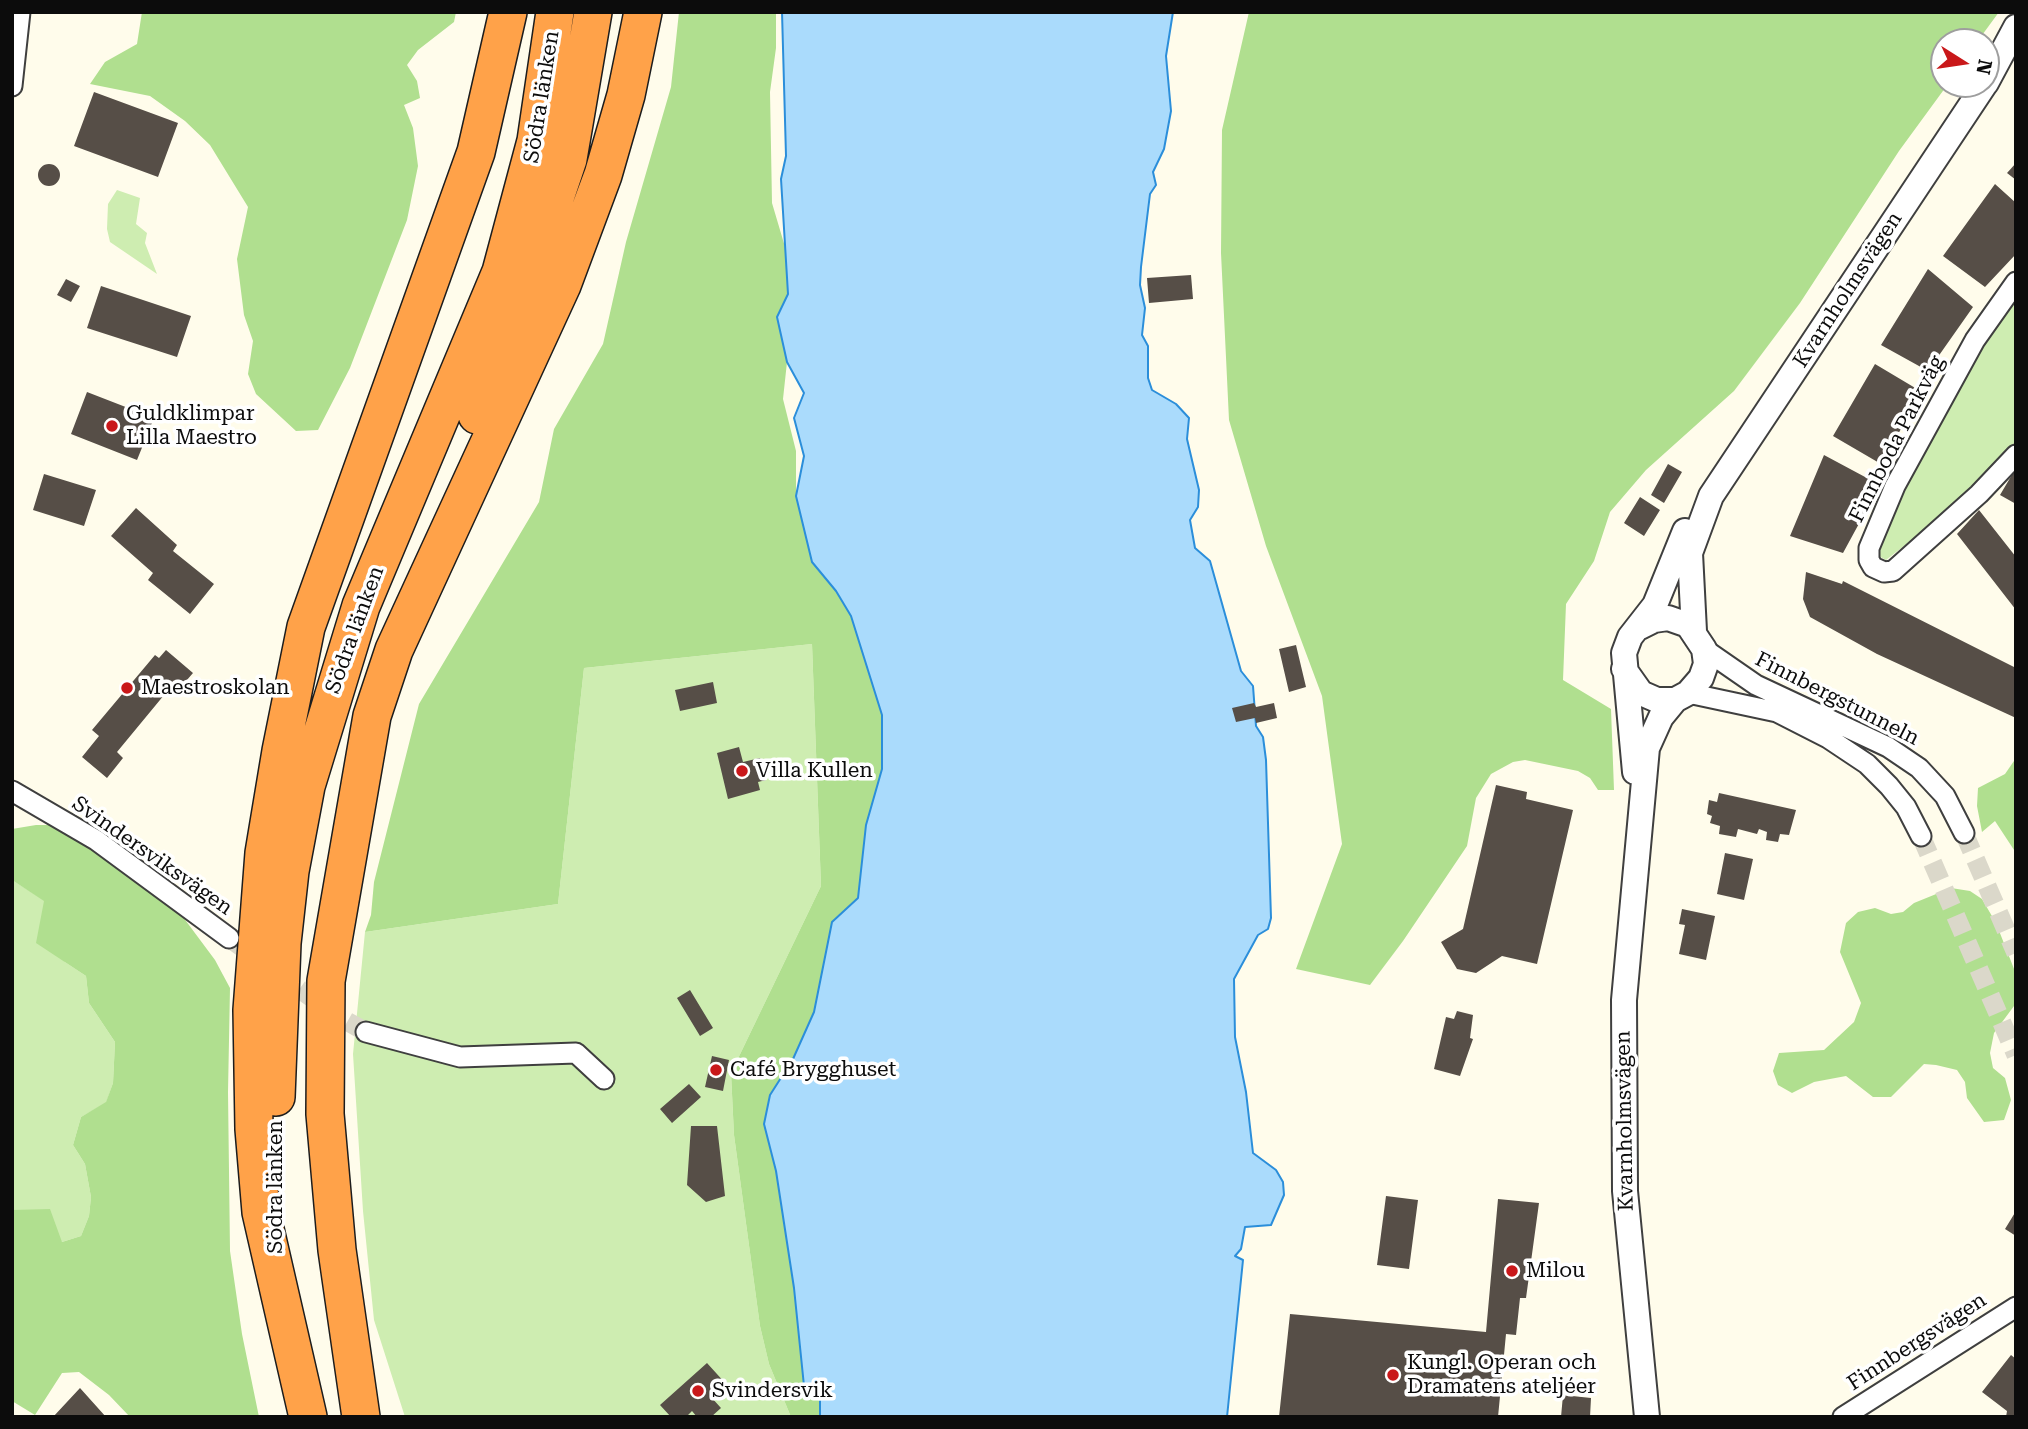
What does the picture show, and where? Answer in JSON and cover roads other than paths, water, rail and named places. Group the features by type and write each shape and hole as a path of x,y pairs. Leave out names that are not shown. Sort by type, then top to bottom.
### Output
{"highway":[{"path":"308,1417 261,1212 254,1129 251,1010 264,853 306,627 476,152 508,12"},
{"name":"Södra länken","path":"277,1273 276,1112 282,943 290,871 306,786 361,606 501,272 536,141 555,12"},
{"name":"Södra länken","path":"394,650 431,534 511,329 568,159 593,12"},
{"path":"361,1417 337,1251 325,1114 326,981 372,716 394,650 562,285 603,175 626,95 643,12"}],"street":[{"path":"12,86 19,12"},
{"name":"Kvarnholmsvägen","path":"2000,57 2016,27"},
{"name":"Kvarnholmsvägen","path":"2000,65 2016,47"},
{"name":"Kvarnholmsvägen","path":"1647,1417 1631,1270 1623,1153 1623,1000 1647,748 1661,717 1701,678 1706,663 1699,640 1690,553 1711,496 1976,98"},
{"name":"Finnboda Parkväg","path":"2016,282 1962,361 1895,486 1869,548 1869,561 1873,567 1884,572 1893,571 1979,494 2016,454"},
{"name":"Kvarnholmsvägen","path":"1640,825 1624,653 1630,637 1655,605 1695,510 1711,496"},
{"path":"1640,627 1654,620 1668,618 1699,640"},
{"name":"Finnbergstunneln","path":"1699,640 1756,685 1888,747 1919,768 1945,796 1964,833"},
{"path":"1624,669 1641,693 1657,700 1682,696"},
{"name":"Finnbergstunneln","path":"1682,696 1777,712 1828,738 1867,764 1889,786 1906,807 1921,836"},
{"name":"Svindersviksvägen","path":"12,791 96,840 229,938"},
{"path":"366,1032 460,1057 576,1054 604,1079"},
{"name":"Finnbergsvägen","path":"1843,1417 2016,1307"}],"water":[{"path":"782,12 1173,12 1166,56 1171,111 1164,149 1153,172 1156,185 1150,194 1141,267 1140,285 1145,308 1142,335 1148,346 1148,378 1152,390 1176,404 1189,418 1187,439 1199,490 1198,507 1190,520 1195,548 1210,561 1241,671 1253,686 1256,726 1263,737 1271,918 1268,929 1258,935 1234,979 1235,1037 1246,1092 1253,1153 1276,1170 1283,1182 1284,1195 1271,1225 1245,1227 1241,1249 1235,1256 1243,1260 1227,1417 820,1417 820,1389 804,1386 794,1288 776,1171 764,1124 770,1095 793,1059 814,1012 832,922 858,898 866,825 882,769 882,715 851,616 836,591 812,562 796,496 804,456 794,418 804,393 787,362 777,317 788,294 781,179 786,156"}],"tunnel":[{"path":"1964,833 2016,953"},
{"path":"1921,836 2016,1055"},
{"path":"229,938 334,1014 366,1032"}],"place":[{"name":"Guldklimpar Lilla Maestro","path":"112,426"},
{"name":"Maestroskolan","path":"127,688"},
{"name":"Villa Kullen","path":"742,771"},
{"name":"Café Brygghuset","path":"716,1070"},
{"name":"Milou","path":"1512,1271"},
{"name":"Kungl. Operan och Dramatens ateljéer","path":"1393,1375"},
{"name":"Svindersvik","path":"698,1391"}]}
